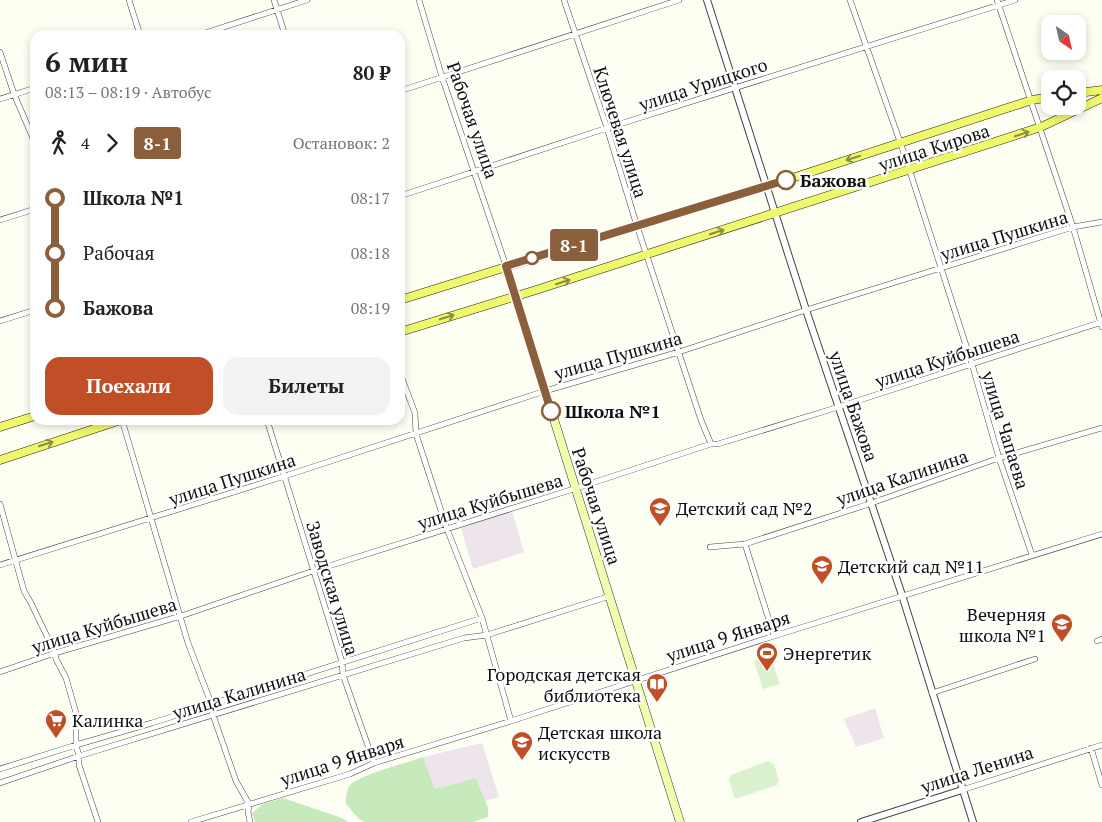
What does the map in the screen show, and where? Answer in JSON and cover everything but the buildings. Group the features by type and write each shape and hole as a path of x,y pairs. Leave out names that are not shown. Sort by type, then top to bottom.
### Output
{"main road":[{"path":"1086,92 1102,90"},
{"name":"улица Кирова","path":"405,298 1041,98"},
{"name":"улица Кирова","path":"405,330 647,255 1041,127 1102,98"},
{"name":"Рабочая улица","path":"506,266 680,822"},
{"path":"0,427 30,418"},
{"path":"0,460 107,425"}],"street":[{"path":"129,0 138,30"},
{"path":"274,0 284,30"},
{"path":"215,30 307,0"},
{"name":"Рабочая улица","path":"419,0 442,77 506,266"},
{"name":"Ключевая улица","path":"564,0 701,420 711,444"},
{"path":"405,89 680,0"},
{"name":"улица Бажова","path":"707,0 806,310 902,595 973,822"},
{"name":"улица Чапаева","path":"850,0 900,143 972,364 999,458 1032,555"},
{"name":"улица Урицкого","path":"405,194 998,3 1015,0"},
{"path":"998,3 1041,127 1102,324"},
{"path":"0,52 14,94 30,131"},
{"path":"0,99 30,89"},
{"path":"0,220 30,210"},
{"name":"улица Пушкина","path":"0,565 151,519 545,392 680,352 806,310 1073,227 1102,222"},
{"path":"0,321 30,312"},
{"name":"улица Куйбышева","path":"0,672 55,653 181,616 313,571 711,444 727,441 838,407 1102,324"},
{"path":"405,386 415,413 416,434 447,529 482,618 511,721"},
{"path":"123,425 188,643 211,703 213,716 236,781 250,804 248,812 250,822"},
{"name":"Заводская улица","path":"268,425 342,662 343,675 374,763"},
{"name":"улица Калинина","path":"710,548 745,544 872,503 999,458 1102,428"},
{"path":"0,504 24,591 66,678 76,713 76,745 79,766 98,822"},
{"name":"улица 9 Января","path":"191,822 350,774 374,763 511,721 902,595 1102,534"},
{"path":"745,544 774,636"},
{"name":"улица Калинина","path":"0,783 79,756 343,675 464,638 487,635 610,596"},
{"name":"улица Калинина","path":"0,769 152,723 482,618"},
{"path":"932,693 1035,659"},
{"name":"улица Ленина","path":"861,822 1102,745"},
{"path":"1091,748 1102,785"}],"shaded area":[{"path":"512,511 524,552 473,569 461,528"},
{"path":"875,708 884,738 856,747 844,719"},
{"path":"482,743 499,797 485,801 476,778 435,789 423,757"}],"green space":[{"name":"Энергетик","path":"770,655 780,684 763,689 754,661"},
{"path":"423,757 435,789 476,778 488,808 488,817 473,822 364,822 346,804 348,790 355,781"},
{"path":"768,761 774,764 779,780 777,785 738,798 734,797 729,780 731,775"},
{"path":"283,798 342,818 348,822 255,822 252,813 263,804"}],"bus line":[{"name":"8-1","path":"551,411 506,266 786,180"}],"place":[{"name":"Бажова","path":"786,180"},
{"name":"Школа №1","path":"551,411"},
{"name":"Детский сад №2","path":"660,527"},
{"name":"Детский сад №11","path":"822,585"},
{"name":"Вечерняя школа №1","path":"1062,643"},
{"name":"Энергетик","path":"767,672"},
{"name":"Городская детская библиотека","path":"657,703"},
{"name":"Калинка","path":"56,739"},
{"name":"Детская школа искусств","path":"522,761"}]}
